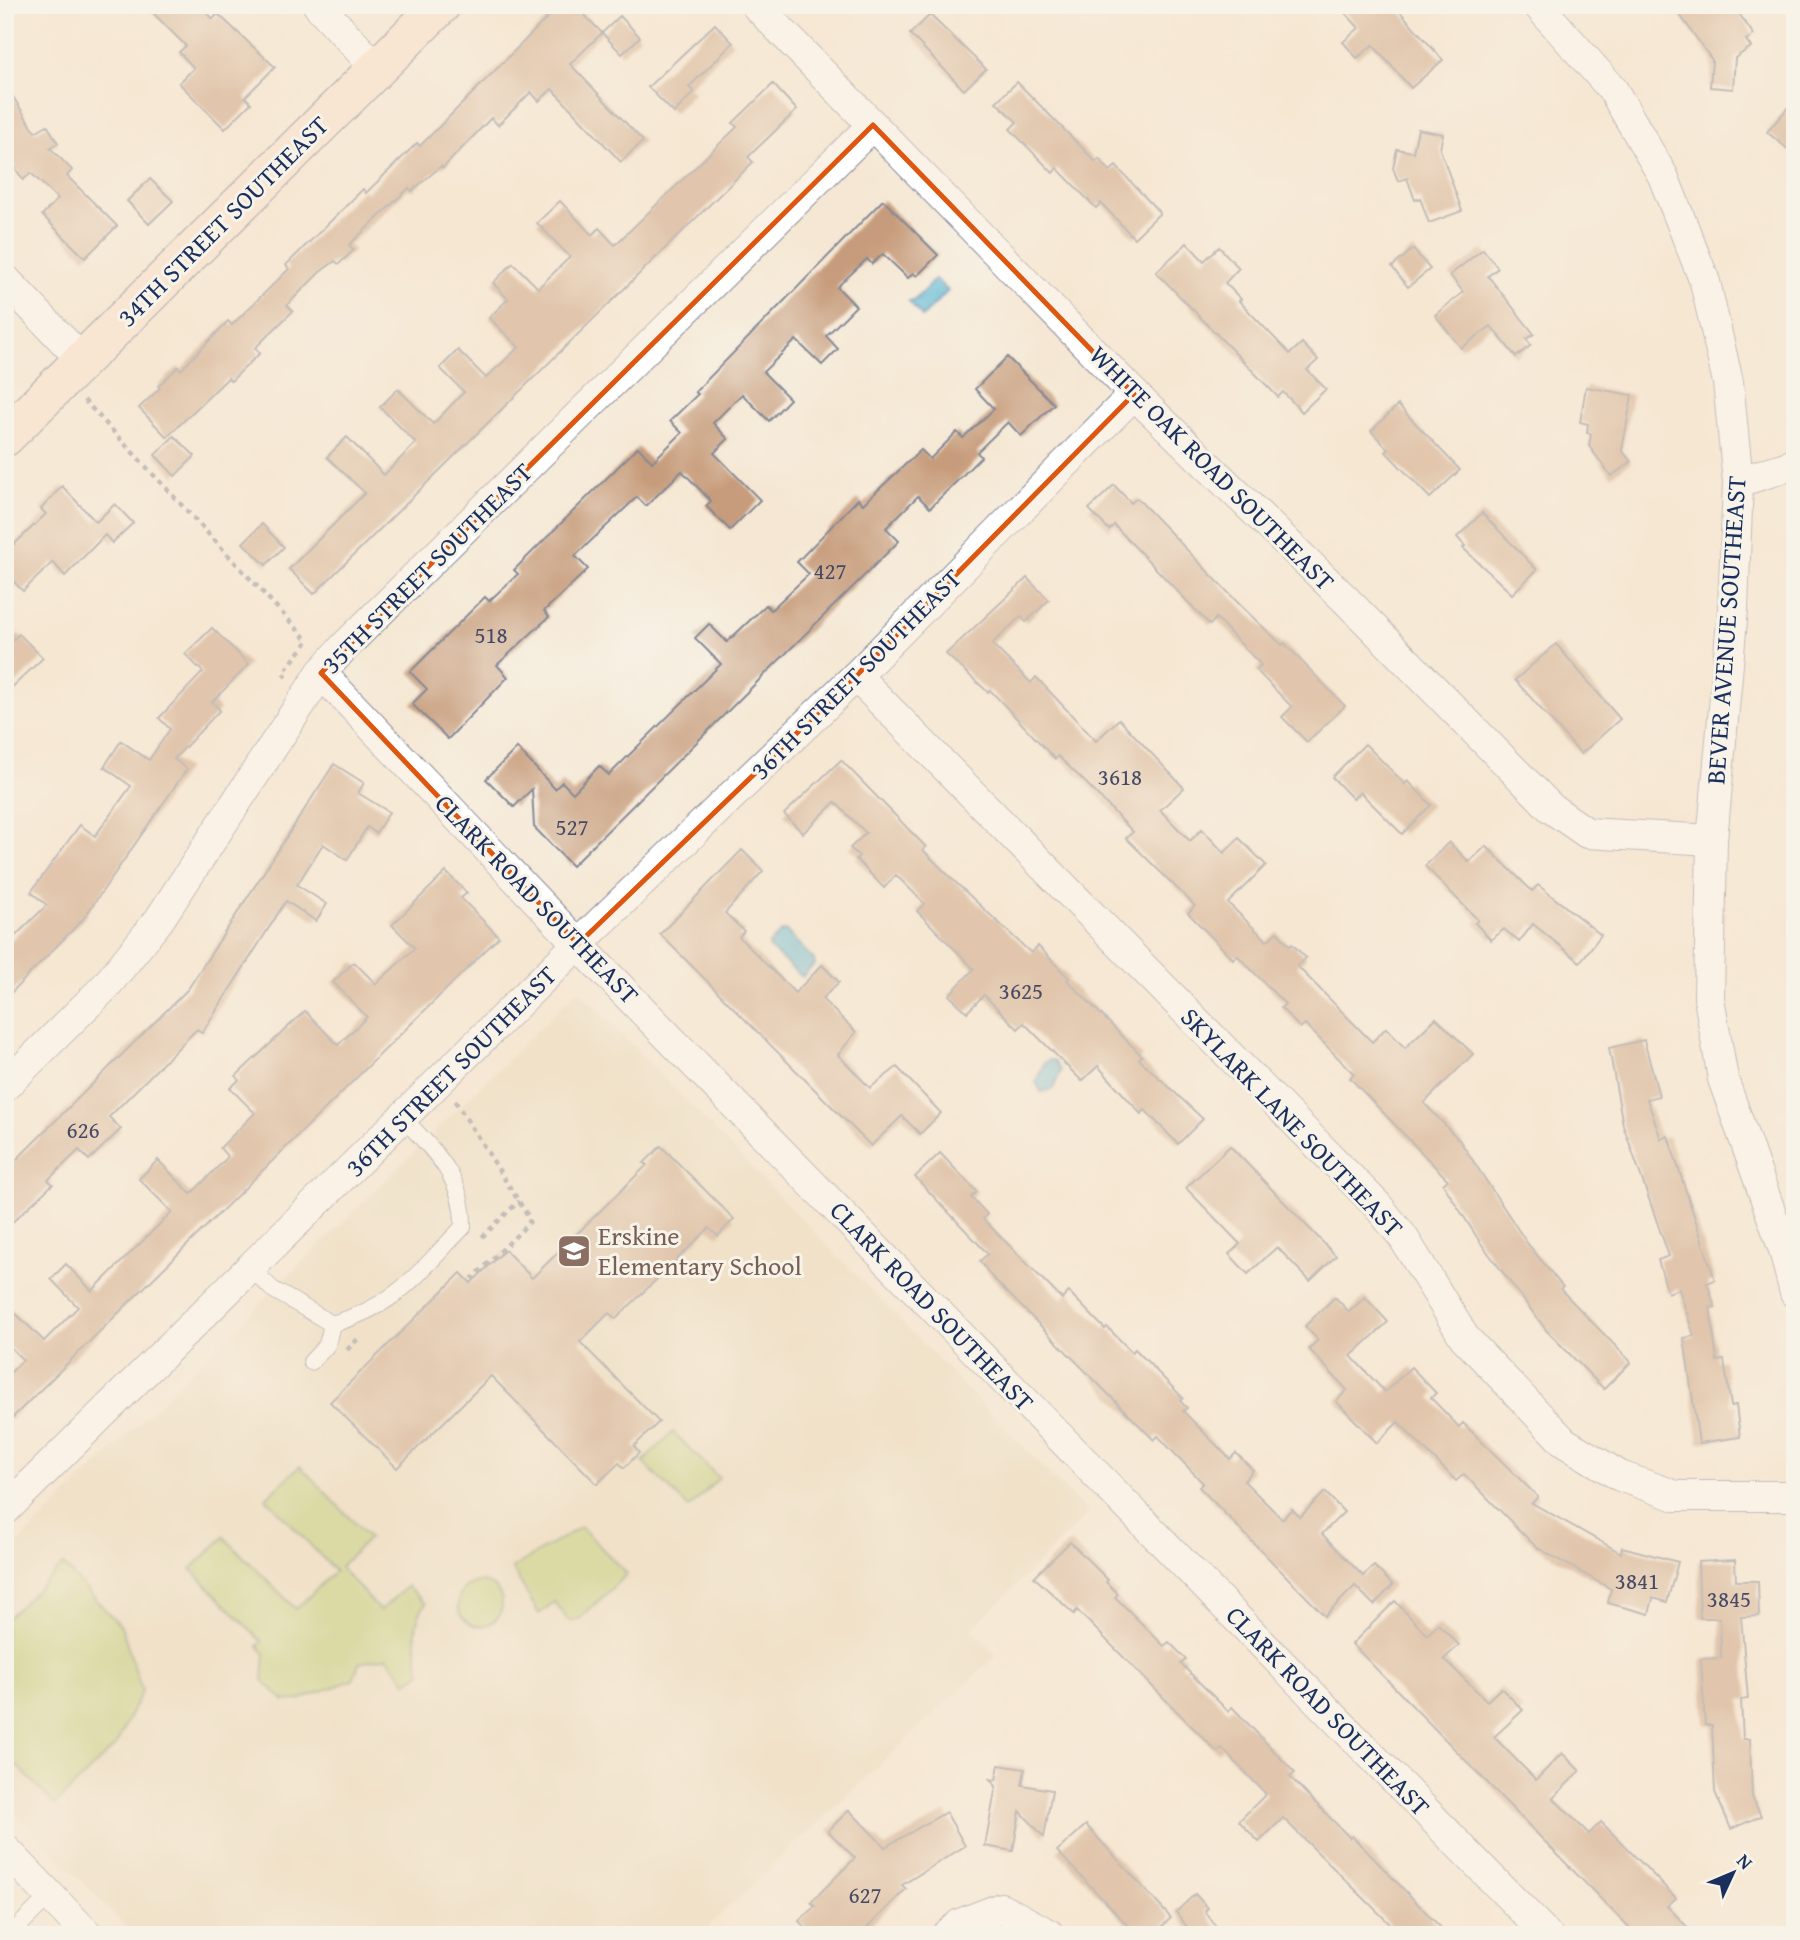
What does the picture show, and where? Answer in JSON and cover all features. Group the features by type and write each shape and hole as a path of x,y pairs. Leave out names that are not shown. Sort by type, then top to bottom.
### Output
{"street":[{"path":"318,5 377,69"},
{"name":"34TH STREET SOUTHEAST","path":"5,437 80,378 442,5"},
{"name":"WHITE OAK ROAD SOUTHEAST","path":"756,5 1134,394 1345,599 1551,808 1587,833 1712,840"},
{"name":"BEVER AVENUE SOUTHEAST","path":"1538,5 1613,90 1663,176 1705,282 1728,382 1738,482 1732,609 1712,840 1709,998 1723,1079 1794,1284"},
{"name":"35TH STREET SOUTHEAST","path":"5,1086 105,987 159,920 321,673 873,125"},
{"path":"5,279 80,378"},
{"name":"36TH STREET SOUTHEAST","path":"5,1510 578,944 856,676 1134,394"},
{"path":"1738,482 1795,464"},
{"name":"CLARK ROAD SOUTHEAST","path":"321,673 578,944 1547,1935"},
{"name":"SKYLARK LANE SOUTHEAST","path":"856,676 1377,1205 1411,1248 1464,1337 1564,1442 1620,1476 1675,1496 1795,1496"},
{"path":"5,1849 88,1935"},
{"path":"947,1935 960,1924 1001,1908 1045,1929 1050,1935"}],"lane":[{"path":"251,1268 272,1289 332,1324 366,1314 394,1298 463,1227 463,1205 455,1180 403,1118"},
{"path":"312,1362 327,1345 332,1324"},
{"path":"10,1935 50,1895"}],"path":[{"path":"80,378 308,641 283,673 290,681"},
{"path":"452,1098 530,1219 472,1279"}],"highlighted area":[{"path":"873,125 1134,394 856,676 578,944 321,673"}],"shaded area":[{"name":"Erskine Elementary School","path":"578,990 1088,1513 972,1629 996,1655 699,1935 134,1935 5,1802 5,1556"}],"green space":[{"path":"673,1432 719,1478 689,1508 643,1462"},
{"path":"300,1466 369,1538 340,1567 380,1611 407,1586 426,1604 416,1628 421,1673 407,1682 387,1657 359,1663 353,1680 298,1700 284,1701 263,1680 265,1654 258,1646 262,1642 191,1569 224,1537 296,1609 335,1571 266,1498"},
{"path":"581,1527 627,1574 578,1620 568,1620 554,1602 539,1614 512,1568"},
{"path":"63,1565 121,1626 142,1691 116,1745 55,1805 5,1753 5,1620"},
{"path":"480,1582 489,1583 496,1588 501,1595 501,1613 496,1620 489,1625 480,1626 471,1625 464,1620 459,1613 458,1604 459,1595 464,1588 471,1583"}],"water":[{"path":"935,279 948,291 922,317 909,301 915,300"},
{"path":"782,931 786,931 814,960 815,964 802,977 769,948 769,944"},
{"path":"1054,1060 1061,1071 1053,1089 1041,1092 1036,1082 1044,1063"}],"building":[{"path":"145,5 200,5 213,19 218,14 275,67 245,97 251,103 225,129 179,83 194,68 179,52 186,46"},
{"path":"560,5 575,5 602,33 570,64 643,141 621,162 552,89 539,101 531,92 498,125 491,118 443,168 441,166 412,191 409,188 349,245 354,250 339,264 335,261 320,272 287,305 293,311 255,348 260,353 231,381 228,378 167,437 139,408 160,388 158,386 178,367 181,370 228,321 232,325 289,269 286,265 363,189 366,193 417,143 420,146"},
{"path":"1338,5 1394,5 1443,60 1411,88 1373,45 1357,58 1343,42 1359,28"},
{"path":"1673,5 1733,5 1754,35 1746,40 1751,47 1735,58 1733,89 1710,87 1712,60"},
{"path":"930,15 986,69 964,90 910,34"},
{"path":"620,16 640,37 622,54 602,33"},
{"path":"715,24 733,43 689,87 694,92 674,113 648,87"},
{"path":"1017,82 1096,162 1099,159 1110,171 1116,166 1160,213 1134,238 1101,203 1096,208 1057,168 1053,173 1010,129 1017,122 996,102"},
{"path":"5,84 35,132 47,125 58,143 50,148 72,170 67,176 117,226 85,258 42,215 58,199 31,173 23,180 5,152"},
{"path":"773,84 797,110 748,157 753,162 314,594 289,569 365,493 327,457 347,437 384,475 416,443 380,407 398,389 433,424 464,392 440,368 458,350 486,378 519,347 489,318 508,299 493,283 513,263 538,288 570,257 537,223 560,201 592,235 599,228 615,245 737,127 733,123"},
{"path":"1795,99 1795,155 1767,132"},
{"path":"1418,129 1443,134 1440,149 1462,211 1429,223 1420,198 1415,200 1407,178 1398,181 1393,168 1397,149 1413,152"},
{"path":"150,179 173,201 149,224 127,201"},
{"path":"883,200 938,255 917,276 913,273 908,278 883,254 872,264 867,259 837,287 856,306 826,336 838,349 822,365 796,340 763,372 790,399 769,421 742,394 713,423 728,439 714,453 760,500 730,530 706,506 711,501 682,471 646,506 637,497 575,556 588,569 544,611 549,617 497,665 508,677 448,739 412,704 427,689 410,672 485,597 489,601 518,574 514,570 638,447 652,462 682,433 670,421 698,394 695,392"},
{"path":"1187,243 1204,261 1219,247 1239,268 1225,283 1241,299 1239,301 1290,354 1302,343 1318,360 1307,370 1326,389 1302,412 1283,392 1278,397 1156,272"},
{"path":"1413,249 1430,269 1408,287 1392,267"},
{"path":"1483,249 1498,268 1488,276 1534,334 1526,339 1531,345 1516,357 1491,326 1461,348 1435,315 1463,292 1450,275"},
{"path":"1007,357 1054,404 1021,436 1008,422 977,452 981,457 930,508 918,496 886,528 899,541 572,866 534,827 532,789 514,807 486,779 517,748 555,789 562,782 573,793 599,766 609,775 721,664 695,638 709,624 727,642 766,605 771,610 809,574 797,562 858,499 863,504 921,450 930,459 957,432 963,438 994,409 975,389"},
{"path":"1586,387 1632,395 1622,450 1631,462 1611,476 1589,446 1591,434 1587,433 1588,424 1580,422"},
{"path":"1398,405 1460,470 1430,498 1386,452 1389,450 1371,431"},
{"path":"174,436 195,456 175,476 155,455"},
{"path":"1114,485 1131,503 1137,498 1244,609 1282,645 1284,643 1345,706 1307,742 1282,717 1292,707 1256,670 1261,665 1216,618 1210,625 1114,525 1109,530 1089,509"},
{"path":"62,486 96,522 115,504 133,523 112,543 105,535 65,576 53,562 23,591 5,573 5,553 46,514 41,509"},
{"path":"1482,513 1537,570 1512,594 1463,548 1465,546 1457,537"},
{"path":"262,524 284,547 266,565 243,543"},
{"path":"1027,578 1049,600 1026,622 1021,616 992,644 1031,683 1036,677 1096,741 1119,719 1184,788 1160,810 1190,841 1202,829 1224,853 1239,838 1266,865 1228,903 1267,941 1277,932 1290,946 1292,944 1306,958 1297,966 1372,1042 1386,1028 1405,1048 1436,1018 1473,1054 1424,1103 1460,1141 1527,1243 1563,1287 1560,1289 1631,1362 1604,1389 1547,1331 1480,1242 1443,1184 1448,1180 1350,1078 1354,1074 1305,1024 1300,1028 1281,1008 1285,1004 1237,955 1233,959 1188,913 1195,906 1126,838 1133,832 1087,784 1058,756 1055,759 990,690 988,692 946,654"},
{"path":"212,628 249,664 212,702 220,710 174,759 187,769 83,919 5,999 5,946 47,905 31,892 80,825 95,836 131,786 104,767 121,741 149,760 170,729 159,718 203,672 185,654"},
{"path":"19,634 43,658 5,694 5,647"},
{"path":"1556,644 1620,719 1581,754 1515,680"},
{"path":"1365,744 1405,784 1408,781 1431,805 1402,834 1360,792 1353,799 1332,777"},
{"path":"841,760 926,847 923,850 951,878 1031,953 1038,946 1069,978 1067,980 1142,1056 1139,1059 1203,1119 1178,1144 1145,1110 1141,1114 1098,1066 1082,1081 1024,1023 1018,1029 984,995 967,1012 949,995 974,969 917,911 925,904 896,875 884,888 856,859 859,856 850,848 866,833 835,802 803,833 784,814"},
{"path":"334,764 364,783 358,793 389,812 376,833 367,827 347,860 323,844 297,885 327,904 316,921 286,901 202,1033 197,1029 109,1117 121,1129 89,1160 79,1150 48,1180 53,1184 5,1229 5,1171 188,989"},
{"path":"1449,842 1469,862 1486,846 1532,891 1538,885 1601,935 1580,962 1533,924 1519,942 1504,929 1491,940 1475,923 1478,920 1425,866"},
{"path":"742,850 763,871 725,913 744,931 739,937 795,993 822,965 839,982 822,999 856,1032 838,1055 870,1088 897,1067 941,1113 920,1134 902,1116 871,1146 660,934"},
{"path":"446,872 467,893 461,898 499,937 5,1425 5,1378 23,1360 5,1342 5,1303 44,1341 78,1307 51,1279 66,1264 92,1291 172,1212 139,1179 158,1160 191,1194 228,1157 220,1148 255,1113 230,1088 239,1080 236,1076 305,1011 338,1045 367,1017 333,982 354,962 376,984 415,948 392,925"},
{"path":"1644,1040 1659,1096 1647,1099 1661,1139 1668,1136 1715,1280 1707,1283 1715,1307 1710,1308 1717,1361 1724,1360 1731,1406 1736,1405 1740,1437 1699,1443 1684,1338 1694,1336 1679,1289 1668,1293 1658,1260 1669,1256 1623,1125 1609,1048"},
{"path":"661,1146 734,1219 718,1236 709,1228 616,1319 609,1313 580,1342 659,1422 634,1446 639,1453 624,1468 619,1463 597,1484 491,1376 397,1468 330,1402 461,1273 471,1283 505,1250 532,1278 647,1165 644,1163"},
{"path":"1230,1146 1336,1256 1310,1281 1277,1247 1248,1274 1229,1254 1240,1244 1186,1188"},
{"path":"940,1153 977,1192 971,1197 987,1214 983,1219 1062,1299 1069,1292 1105,1329 1107,1327 1132,1352 1135,1349 1183,1398 1180,1401 1187,1408 1183,1411 1230,1459 1236,1453 1253,1470 1244,1481 1282,1519 1292,1509 1300,1517 1325,1492 1344,1512 1322,1534 1363,1576 1374,1566 1393,1585 1374,1605 1355,1586 1325,1616 1199,1487 1203,1483 1158,1436 1154,1440 991,1276 980,1261 988,1254 915,1177"},
{"path":"1335,1297 1349,1312 1365,1297 1388,1322 1351,1356 1385,1392 1411,1367 1436,1393 1431,1398 1459,1427 1463,1423 1538,1497 1532,1503 1621,1553 1622,1547 1678,1562 1667,1602 1653,1598 1649,1614 1608,1603 1611,1589 1536,1547 1464,1474 1456,1481 1398,1422 1377,1443 1336,1401 1347,1390 1309,1349 1318,1340 1305,1326"},
{"path":"1070,1542 1108,1580 1106,1582 1118,1594 1115,1597 1164,1646 1169,1642 1186,1659 1181,1664 1228,1711 1232,1707 1295,1773 1290,1777 1350,1838 1352,1836 1448,1935 1401,1935 1283,1818 1259,1842 1239,1821 1266,1794 1222,1748 1217,1752 1077,1610 1074,1614 1034,1577"},
{"path":"1735,1560 1736,1581 1758,1581 1759,1616 1741,1617 1748,1699 1741,1700 1743,1739 1750,1739 1752,1797 1761,1816 1731,1829 1715,1792 1712,1725 1705,1725 1701,1659 1721,1658 1720,1618 1700,1618 1698,1562"},
{"path":"1395,1601 1427,1635 1438,1624 1459,1645 1444,1659 1487,1701 1501,1688 1523,1710 1494,1737 1536,1780 1562,1753 1580,1771 1553,1798 1589,1834 1601,1822 1676,1898 1667,1906 1695,1935 1636,1935 1352,1644"},
{"path":"999,1765 1025,1769 1022,1785 1052,1790 1044,1837 1020,1811 1013,1851 985,1846 996,1786 990,1779 996,1780"},
{"path":"849,1810 885,1847 946,1812 965,1846 902,1885 906,1889 860,1935 812,1935 799,1921 815,1906 811,1902 855,1858 828,1831"},
{"path":"1086,1825 1171,1918 1153,1935 1137,1935 1057,1851"},
{"path":"1195,1894 1208,1908 1205,1911 1222,1935 1193,1935 1176,1912"}],"place":[{"name":"Erskine Elementary School","path":"574,1251"}]}
